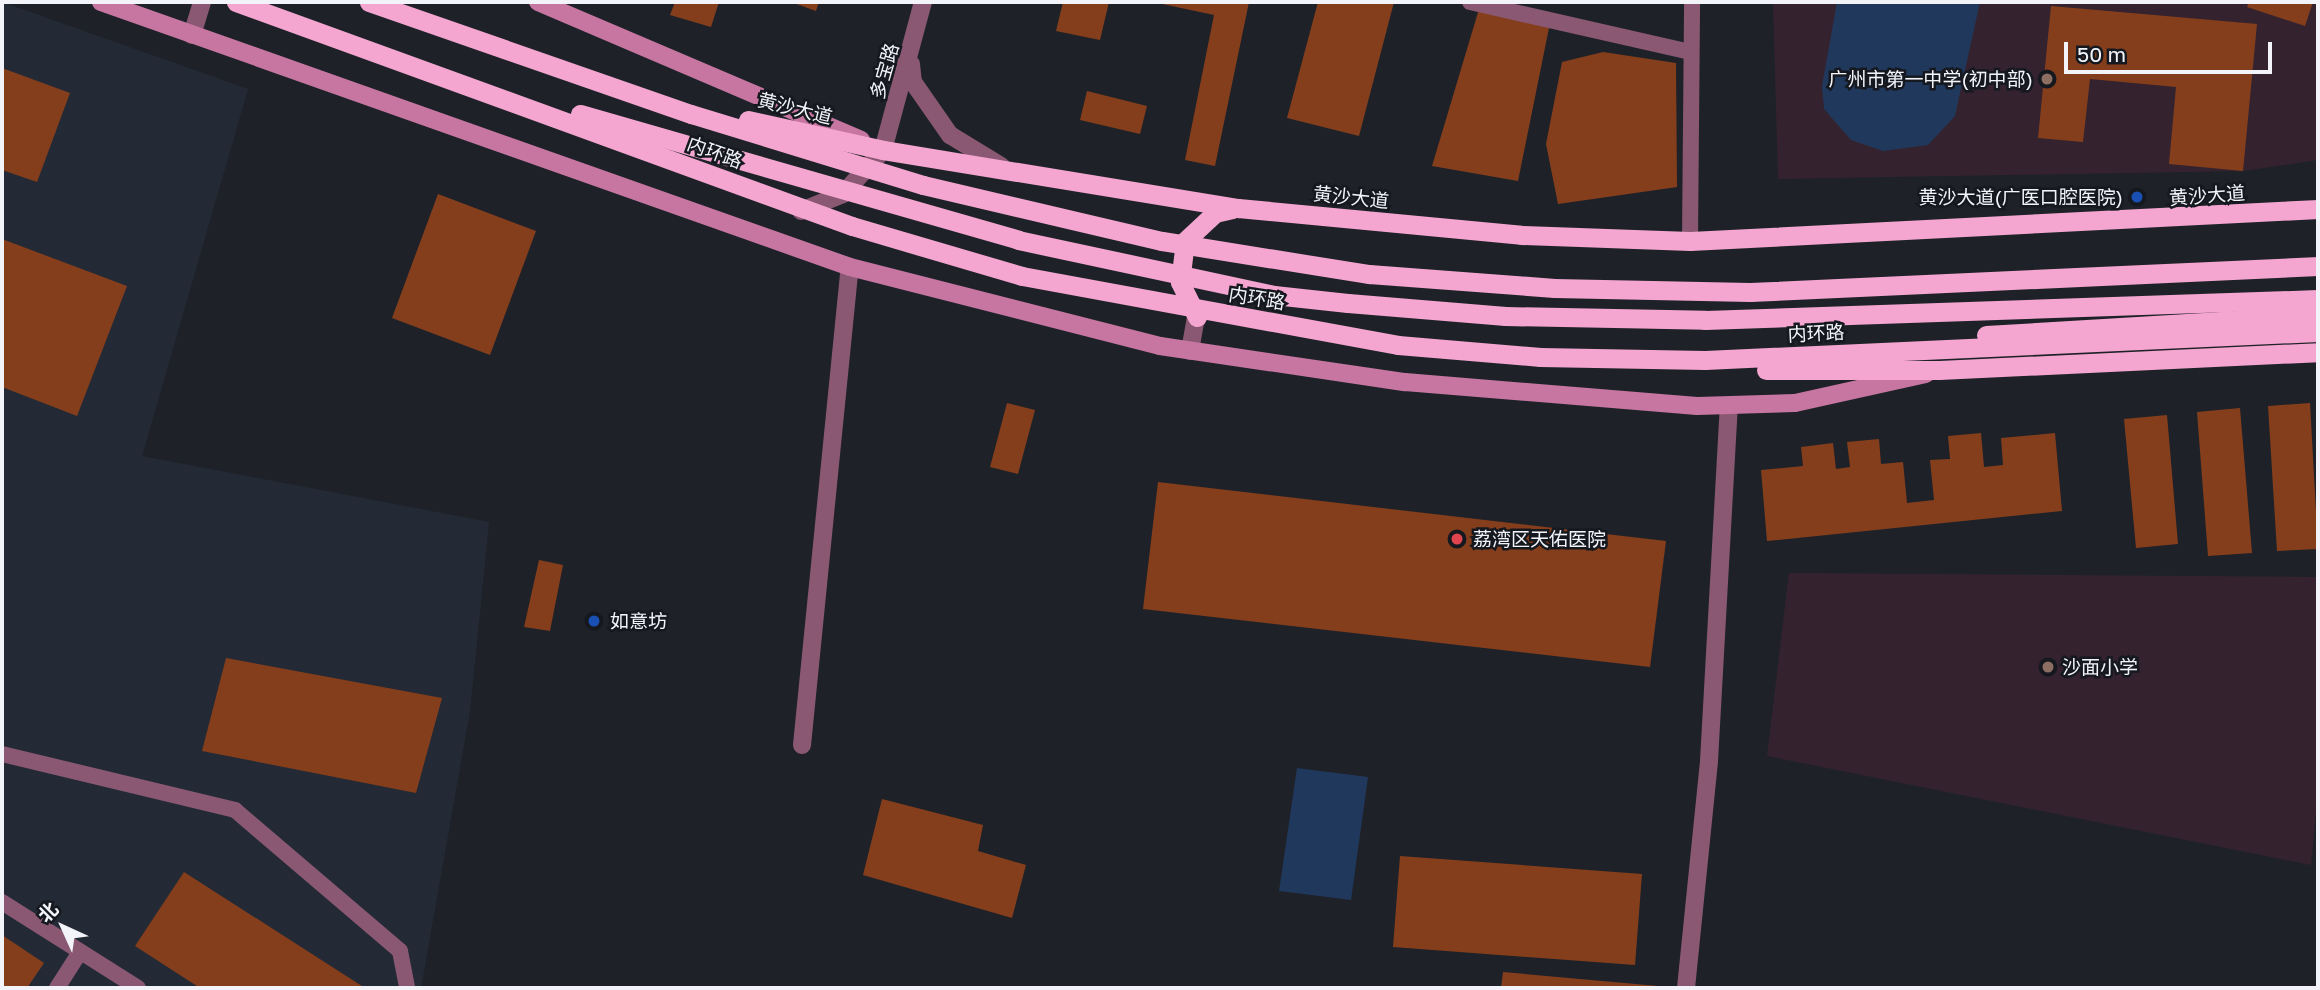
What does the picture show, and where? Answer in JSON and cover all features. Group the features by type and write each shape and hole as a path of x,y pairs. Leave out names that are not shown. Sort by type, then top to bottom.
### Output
{"highway":[{"path":"229,2 798,212"},
{"name":"内环路","path":"236,2 484,89 852,226 1022,276 1398,345 1539,357 1705,360 2318,332"},
{"name":"内环路","path":"369,2 853,166 1162,240 1368,274 1492,285 1750,292 2318,266"},
{"name":"黄沙大道","path":"407,2 693,104 883,150 1238,208 1521,235 1690,242 2318,209"},
{"path":"484,89 683,141 911,213 1274,295 1594,320 1942,313 2318,299"},
{"path":"1238,208 1215,213 1185,241 1180,282 1196,316 1401,348 1587,364 1939,370 2318,352"},
{"path":"2210,270 2318,255"},
{"path":"1587,364 1846,341 2318,315"}],"main road":[{"path":"102,2 850,267 1002,310 1191,351 1405,382 1728,407 1831,397 1939,370"},
{"path":"538,2 883,150"}],"street":[{"path":"192,35 202,2"},
{"name":"多宝路","path":"883,150 923,2"},
{"path":"910,57 913,82 950,135 1006,168"},
{"path":"798,212 843,194 883,150"},
{"path":"802,745 850,267"},
{"path":"1191,351 1196,316"},
{"path":"1686,988 1709,761 1728,407"}],"lane":[{"path":"1470,2 1690,52"},
{"path":"1690,242 1692,2"},
{"path":"2,754 235,810 400,951 407,988"},
{"path":"2,902 138,988"},
{"path":"57,988 80,952"}],"shaded area":[{"path":"2,2 248,89 142,456 489,522 470,711 421,988 2,988"},
{"name":"广州市第一中学(初中部)","path":"1773,2 2318,2 2318,160 2243,171 1778,179"},
{"path":"1837,2 1980,2 1955,116 1928,145 1883,151 1851,140 1824,109 1822,86"},
{"name":"沙面小学","path":"1789,573 2318,577 2318,792 2311,865 1767,756"},
{"path":"1297,768 1368,777 1351,900 1279,891"}],"building":[{"path":"675,2 719,2 711,27 670,15"},
{"path":"791,2 819,2 816,11"},
{"path":"1063,2 1109,2 1100,40 1056,31"},
{"path":"1153,2 1249,2 1215,166 1185,160 1214,15"},
{"path":"1318,2 1394,2 1359,136 1287,118"},
{"path":"2249,2 2313,2 2305,26 2247,7"},
{"path":"2051,6 2257,24 2243,171 2169,164 2176,87 2090,79 2083,142 2038,138"},
{"path":"1479,9 1550,23 1518,181 1432,166"},
{"path":"1603,52 1676,63 1677,187 1558,204 1546,144 1562,62"},
{"path":"2,68 70,93 37,182 2,170"},
{"path":"1087,91 1147,106 1140,134 1080,120"},
{"path":"438,194 536,231 490,355 392,318"},
{"path":"2,239 127,286 77,416 2,387"},
{"path":"1007,403 1035,410 1018,474 990,467"},
{"path":"2310,403 2318,549 2277,551 2268,406"},
{"path":"2240,408 2252,553 2208,556 2197,412"},
{"path":"2167,415 2178,544 2136,548 2124,419"},
{"path":"1981,433 1984,467 2003,465 2001,438 2055,433 2062,511 1767,541 1761,470 1803,466 1801,447 1833,443 1836,469 1850,467 1847,442 1879,439 1881,464 1903,462 1907,503 1934,500 1930,460 1950,459 1948,436"},
{"path":"1158,482 1666,541 1650,667 1143,609"},
{"path":"539,560 563,565 550,631 524,627"},
{"path":"226,658 442,698 416,793 202,751"},
{"path":"882,799 983,825 978,851 1026,865 1012,918 863,875"},
{"path":"1400,856 1642,874 1635,965 1393,947"},
{"path":"184,872 365,988 200,988 135,946"},
{"path":"2,935 44,963 27,988 2,988"},
{"path":"1503,972 1658,986 1658,988 1501,988"}],"place":[{"name":"广州市第一中学(初中部)","path":"2047,79"},
{"name":"黄沙大道(广医口腔医院)","path":"2137,197"},
{"name":"荔湾区天佑医院","path":"1457,539"},
{"name":"如意坊","path":"594,621"},
{"name":"沙面小学","path":"2048,667"}]}
